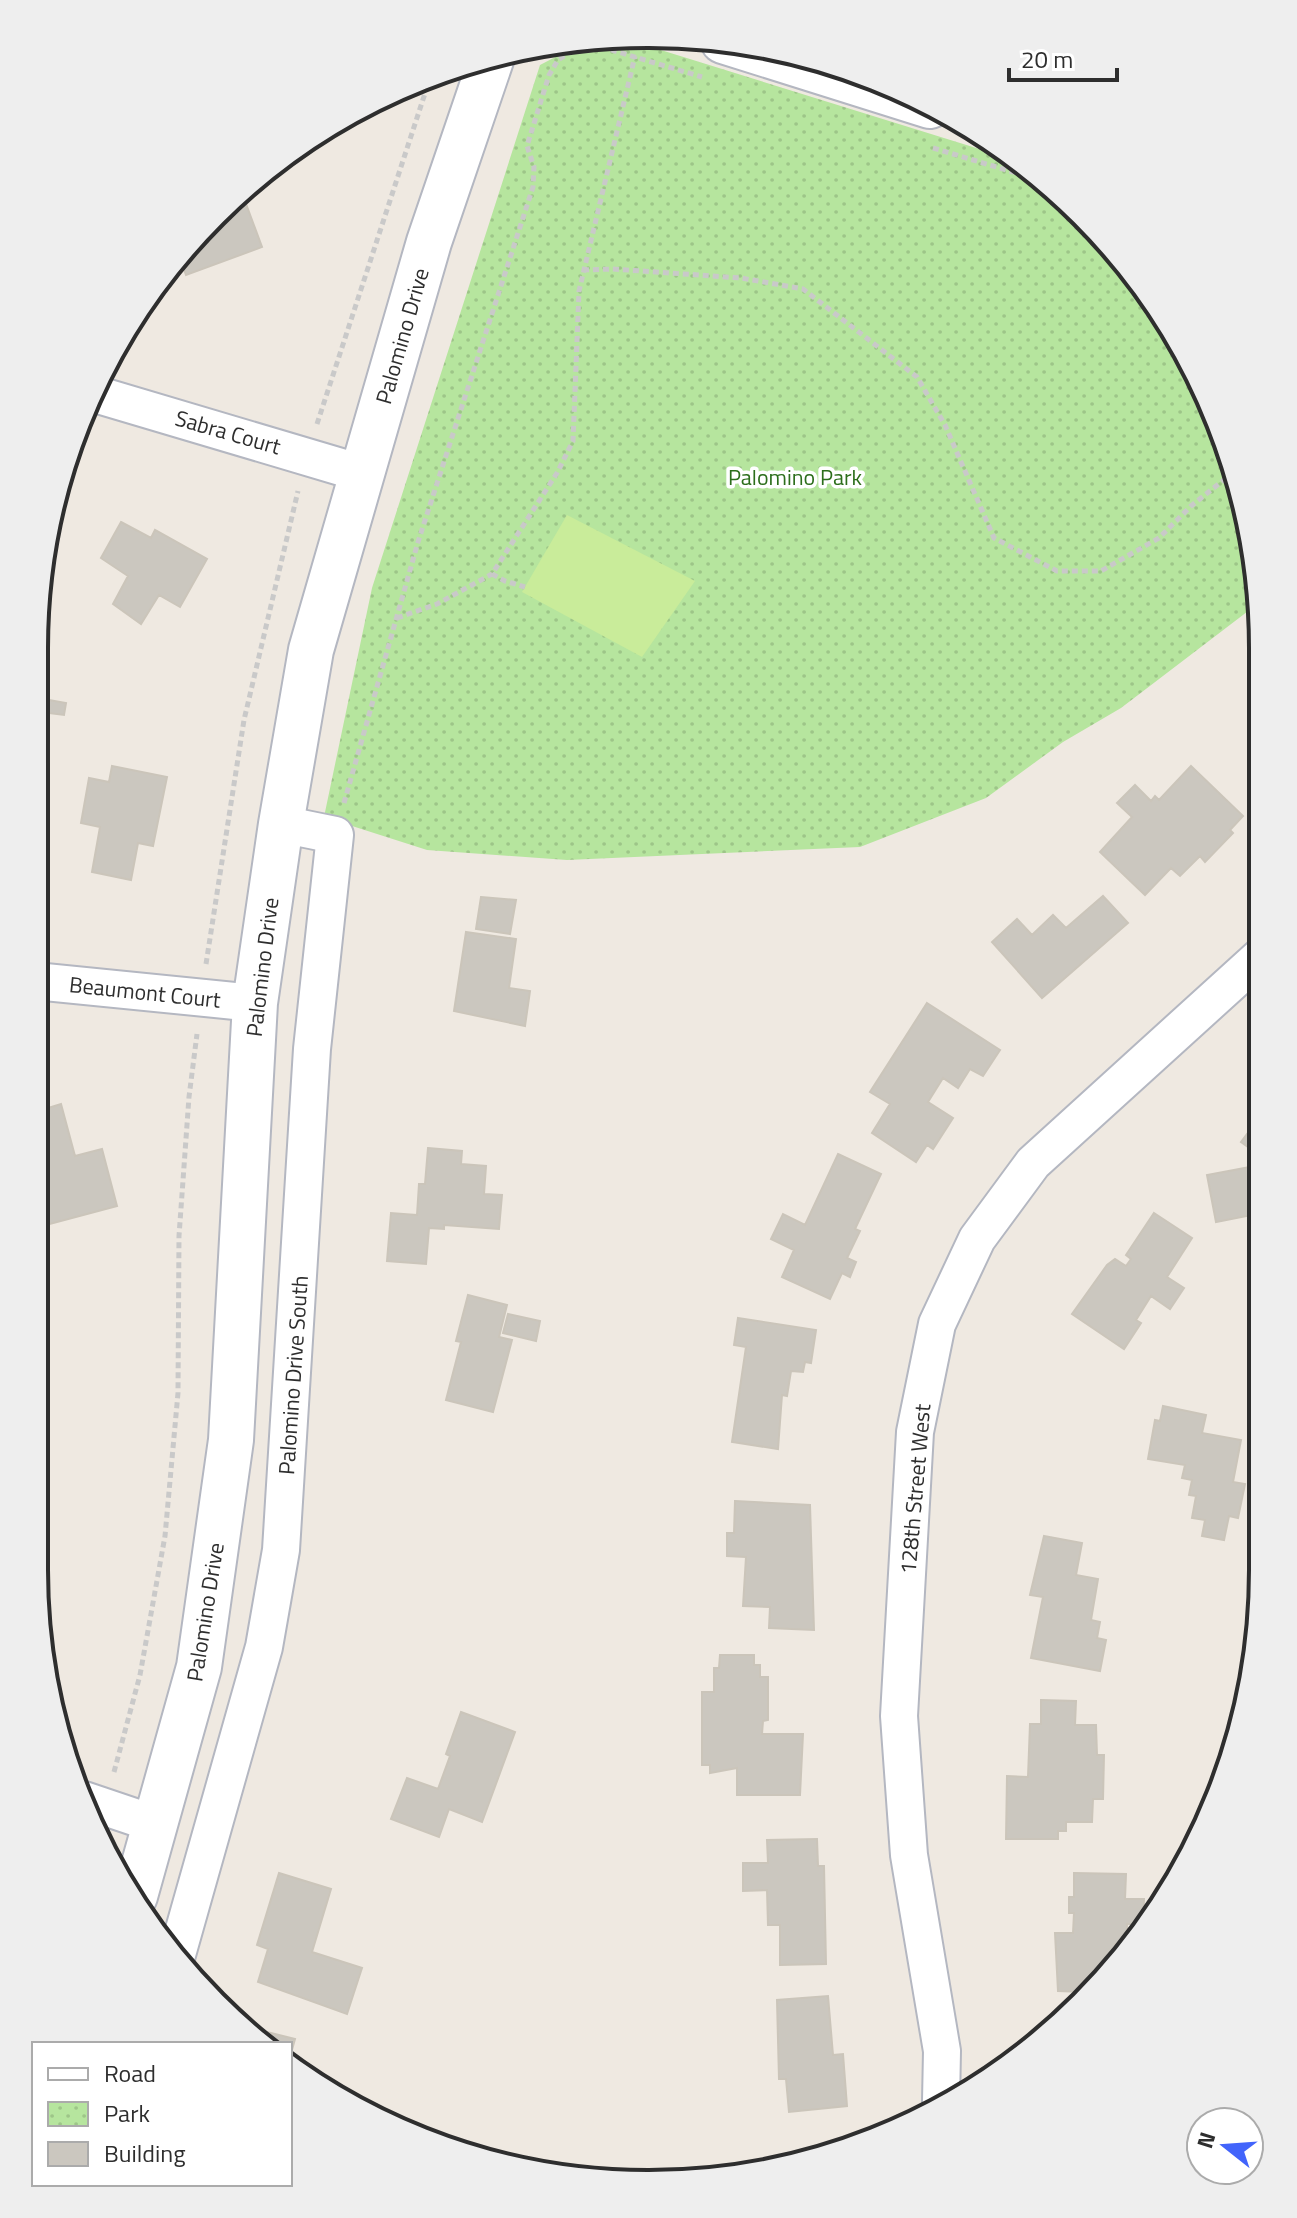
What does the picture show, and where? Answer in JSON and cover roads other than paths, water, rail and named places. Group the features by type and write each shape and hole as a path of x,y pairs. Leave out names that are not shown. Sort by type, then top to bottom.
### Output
{"street":[{"name":"Palomino Drive","path":"138,1886 199,1667 231,1440 255,1003 311,650 429,242 488,70"},
{"name":"Sabra Court","path":"104,397 361,473"},
{"name":"Palomino Drive South","path":"180,1944 264,1647 281,1550 312,1049 335,835 281,824"},
{"name":"128th Street West","path":"941,2094 942,2051 909,1855 899,1716 915,1432 937,1324 977,1239 1033,1163 1249,967"},
{"name":"Beaumont Court","path":"48,982 255,1003"},
{"path":"96,1804 155,1824"}],"park label":[{"name":"Palomino Park","path":"795,477"}]}
